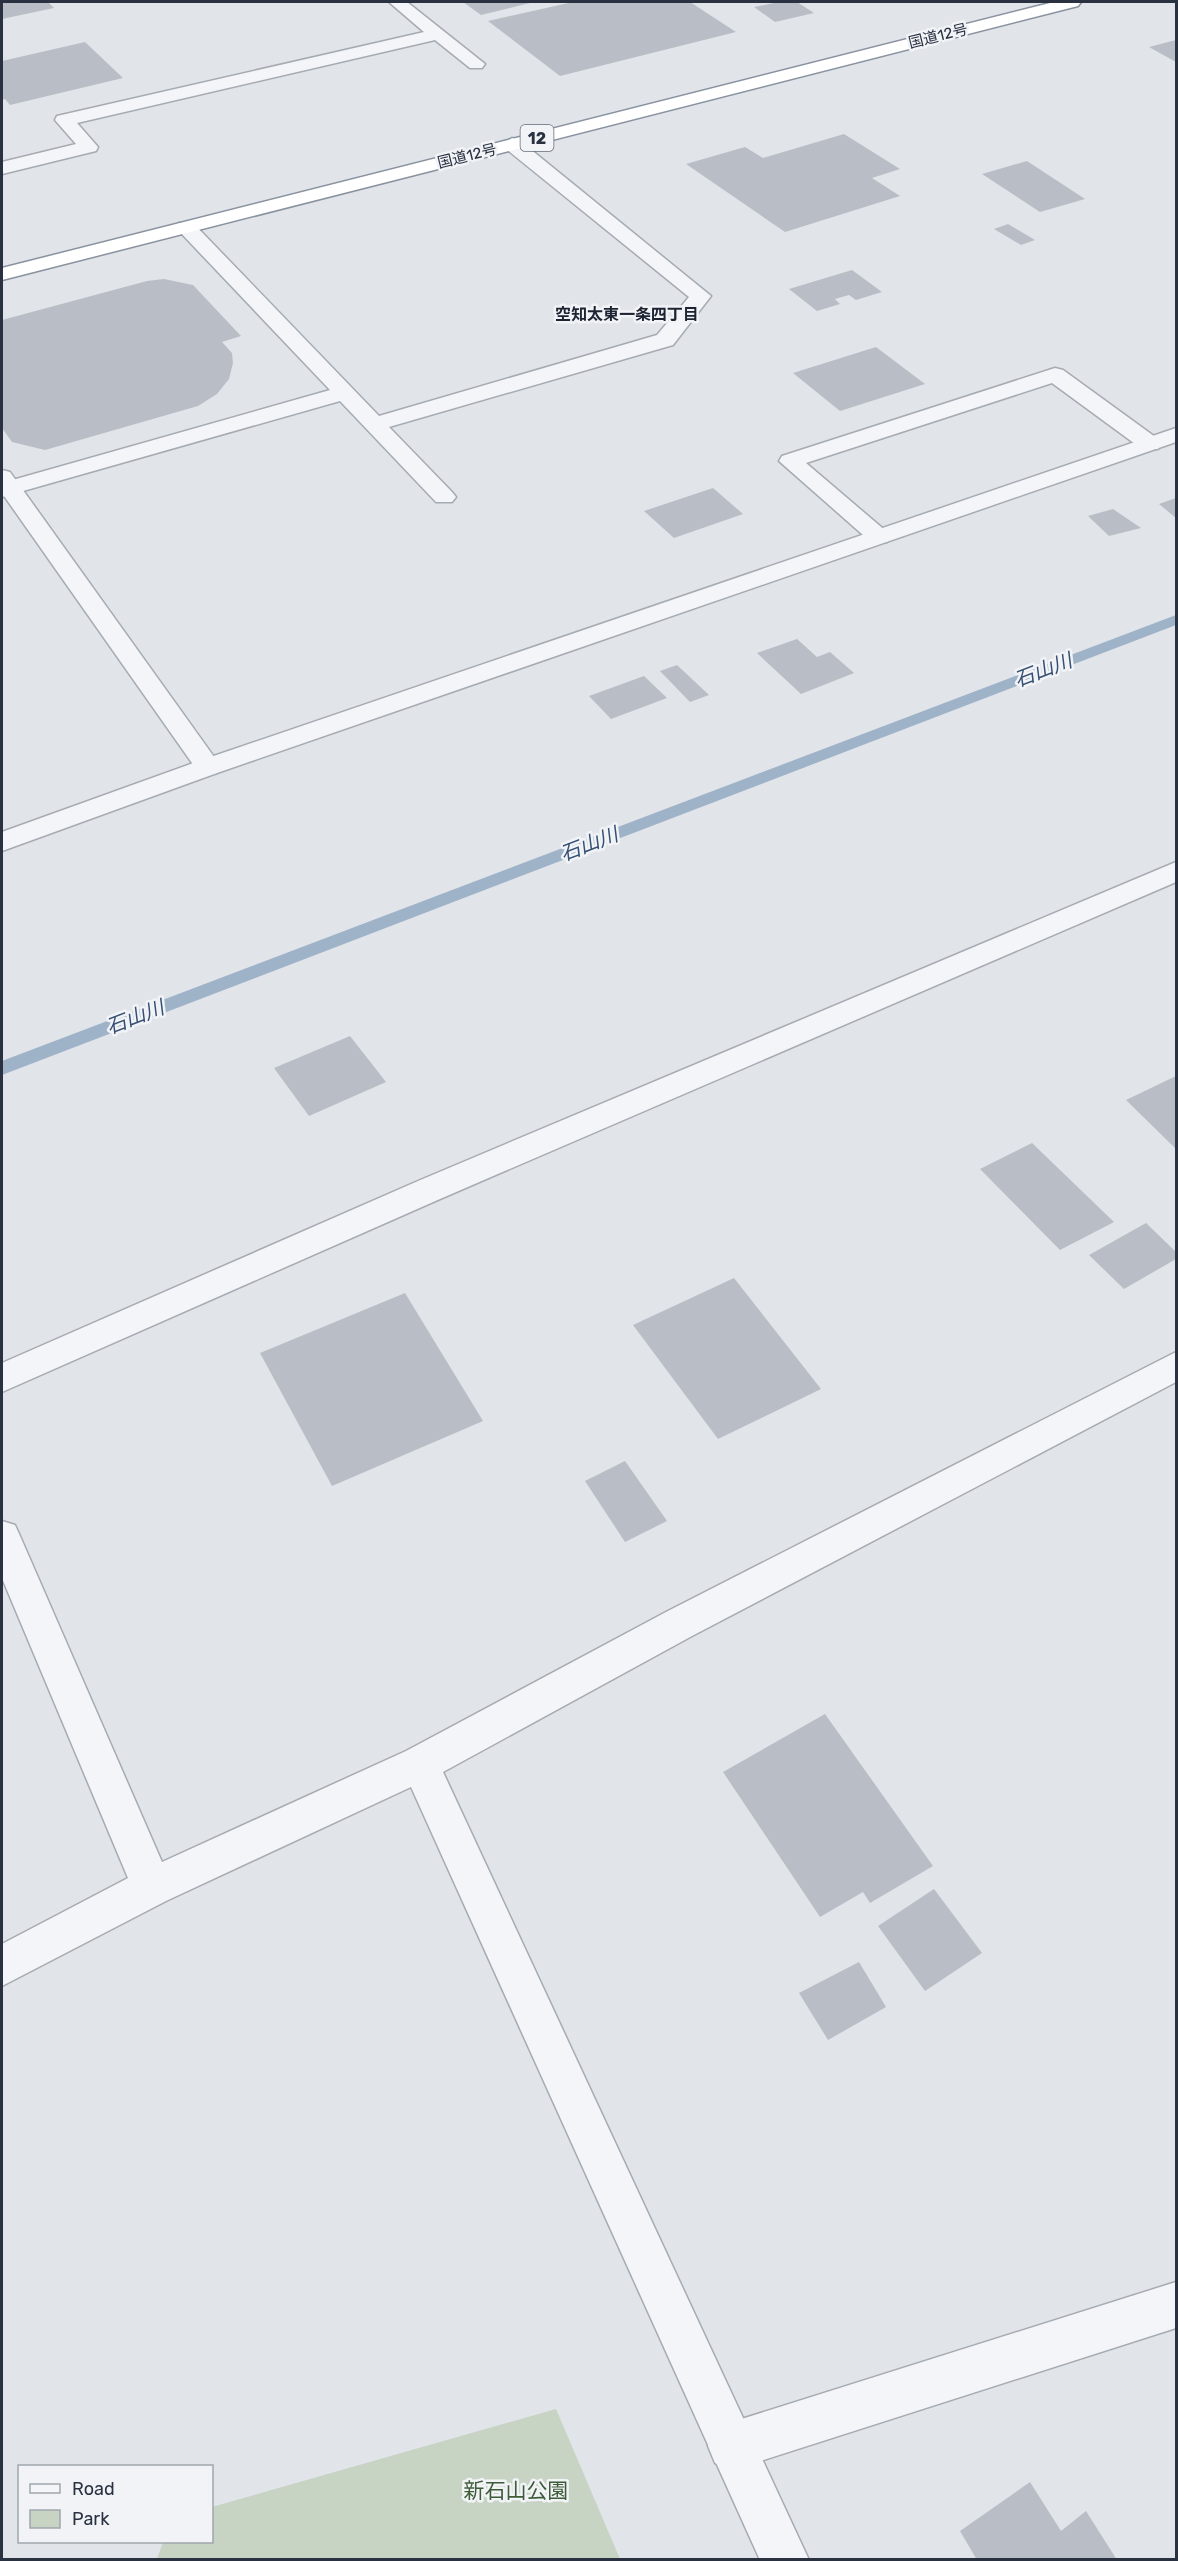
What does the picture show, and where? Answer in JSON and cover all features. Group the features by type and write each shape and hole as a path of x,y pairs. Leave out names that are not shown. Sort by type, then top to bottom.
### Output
{"highway":[{"name":"国道12号","path":"2,274 1071,2"}],"street":[{"path":"397,2 476,64"},
{"path":"2,168 89,147 64,120 438,33"},
{"path":"374,424 665,340 701,296 512,144"},
{"path":"186,227 444,497"},
{"path":"879,537 790,461 1055,375 1150,444"},
{"path":"208,766 4,485 344,393"},
{"path":"2,842 208,766 1176,435"},
{"path":"2,1378 440,1185 1176,871"},
{"path":"2,1966 152,1887 420,1764 679,1624 1176,1366"},
{"path":"2,1536 152,1887"},
{"path":"420,1764 785,2559"},
{"path":"732,2446 1176,2305"}],"green space":[{"name":"新石山公園","path":"556,2409 620,2559 157,2559 163,2543 213,2543 213,2507"}],"building":[{"path":"2,2 48,2 54,8 2,19"},
{"path":"463,2 534,2 481,15"},
{"path":"573,2 690,2 736,32 560,76 488,21"},
{"path":"779,2 797,2 814,13 775,22 754,7"},
{"path":"1176,40 1176,62 1149,47"},
{"path":"85,42 123,78 10,105 5,99 2,100 2,61"},
{"path":"844,134 900,169 872,178 900,196 785,232 686,164 745,147 763,158"},
{"path":"1027,161 1085,199 1040,212 982,174"},
{"path":"1008,224 1035,240 1021,245 994,229"},
{"path":"852,270 882,292 856,300 849,295 835,299 840,304 817,311 789,289"},
{"path":"164,279 193,285 241,336 222,342 232,353 233,363 229,379 217,394 198,406 45,450 12,442 2,428 2,320 147,281"},
{"path":"876,347 925,384 840,411 793,373"},
{"path":"713,488 743,514 674,538 644,511"},
{"path":"1176,498 1176,518 1159,504"},
{"path":"1113,509 1141,528 1109,536 1088,516"},
{"path":"797,639 817,657 830,652 854,673 801,694 757,653"},
{"path":"677,665 709,695 690,702 660,671"},
{"path":"644,676 667,698 611,719 589,696"},
{"path":"350,1036 386,1082 309,1116 274,1068"},
{"path":"1176,1076 1176,1149 1126,1100"},
{"path":"1032,1143 1114,1222 1060,1250 980,1169"},
{"path":"1146,1223 1176,1252 1176,1259 1124,1289 1089,1255"},
{"path":"734,1278 821,1389 718,1439 633,1325"},
{"path":"405,1293 483,1421 332,1486 260,1353"},
{"path":"625,1461 667,1521 625,1542 585,1481"},
{"path":"825,1714 933,1866 870,1903 863,1892 820,1917 723,1772"},
{"path":"934,1889 982,1953 925,1991 878,1926"},
{"path":"859,1962 886,2007 828,2040 799,1993"},
{"path":"1030,2482 1061,2531 1086,2511 1117,2560 977,2560 960,2531"}],"waterway":[{"name":"石山川","path":"2,1068 1176,620"}],"district":[{"name":"空知太東一条四丁目","path":"627,314"}]}
